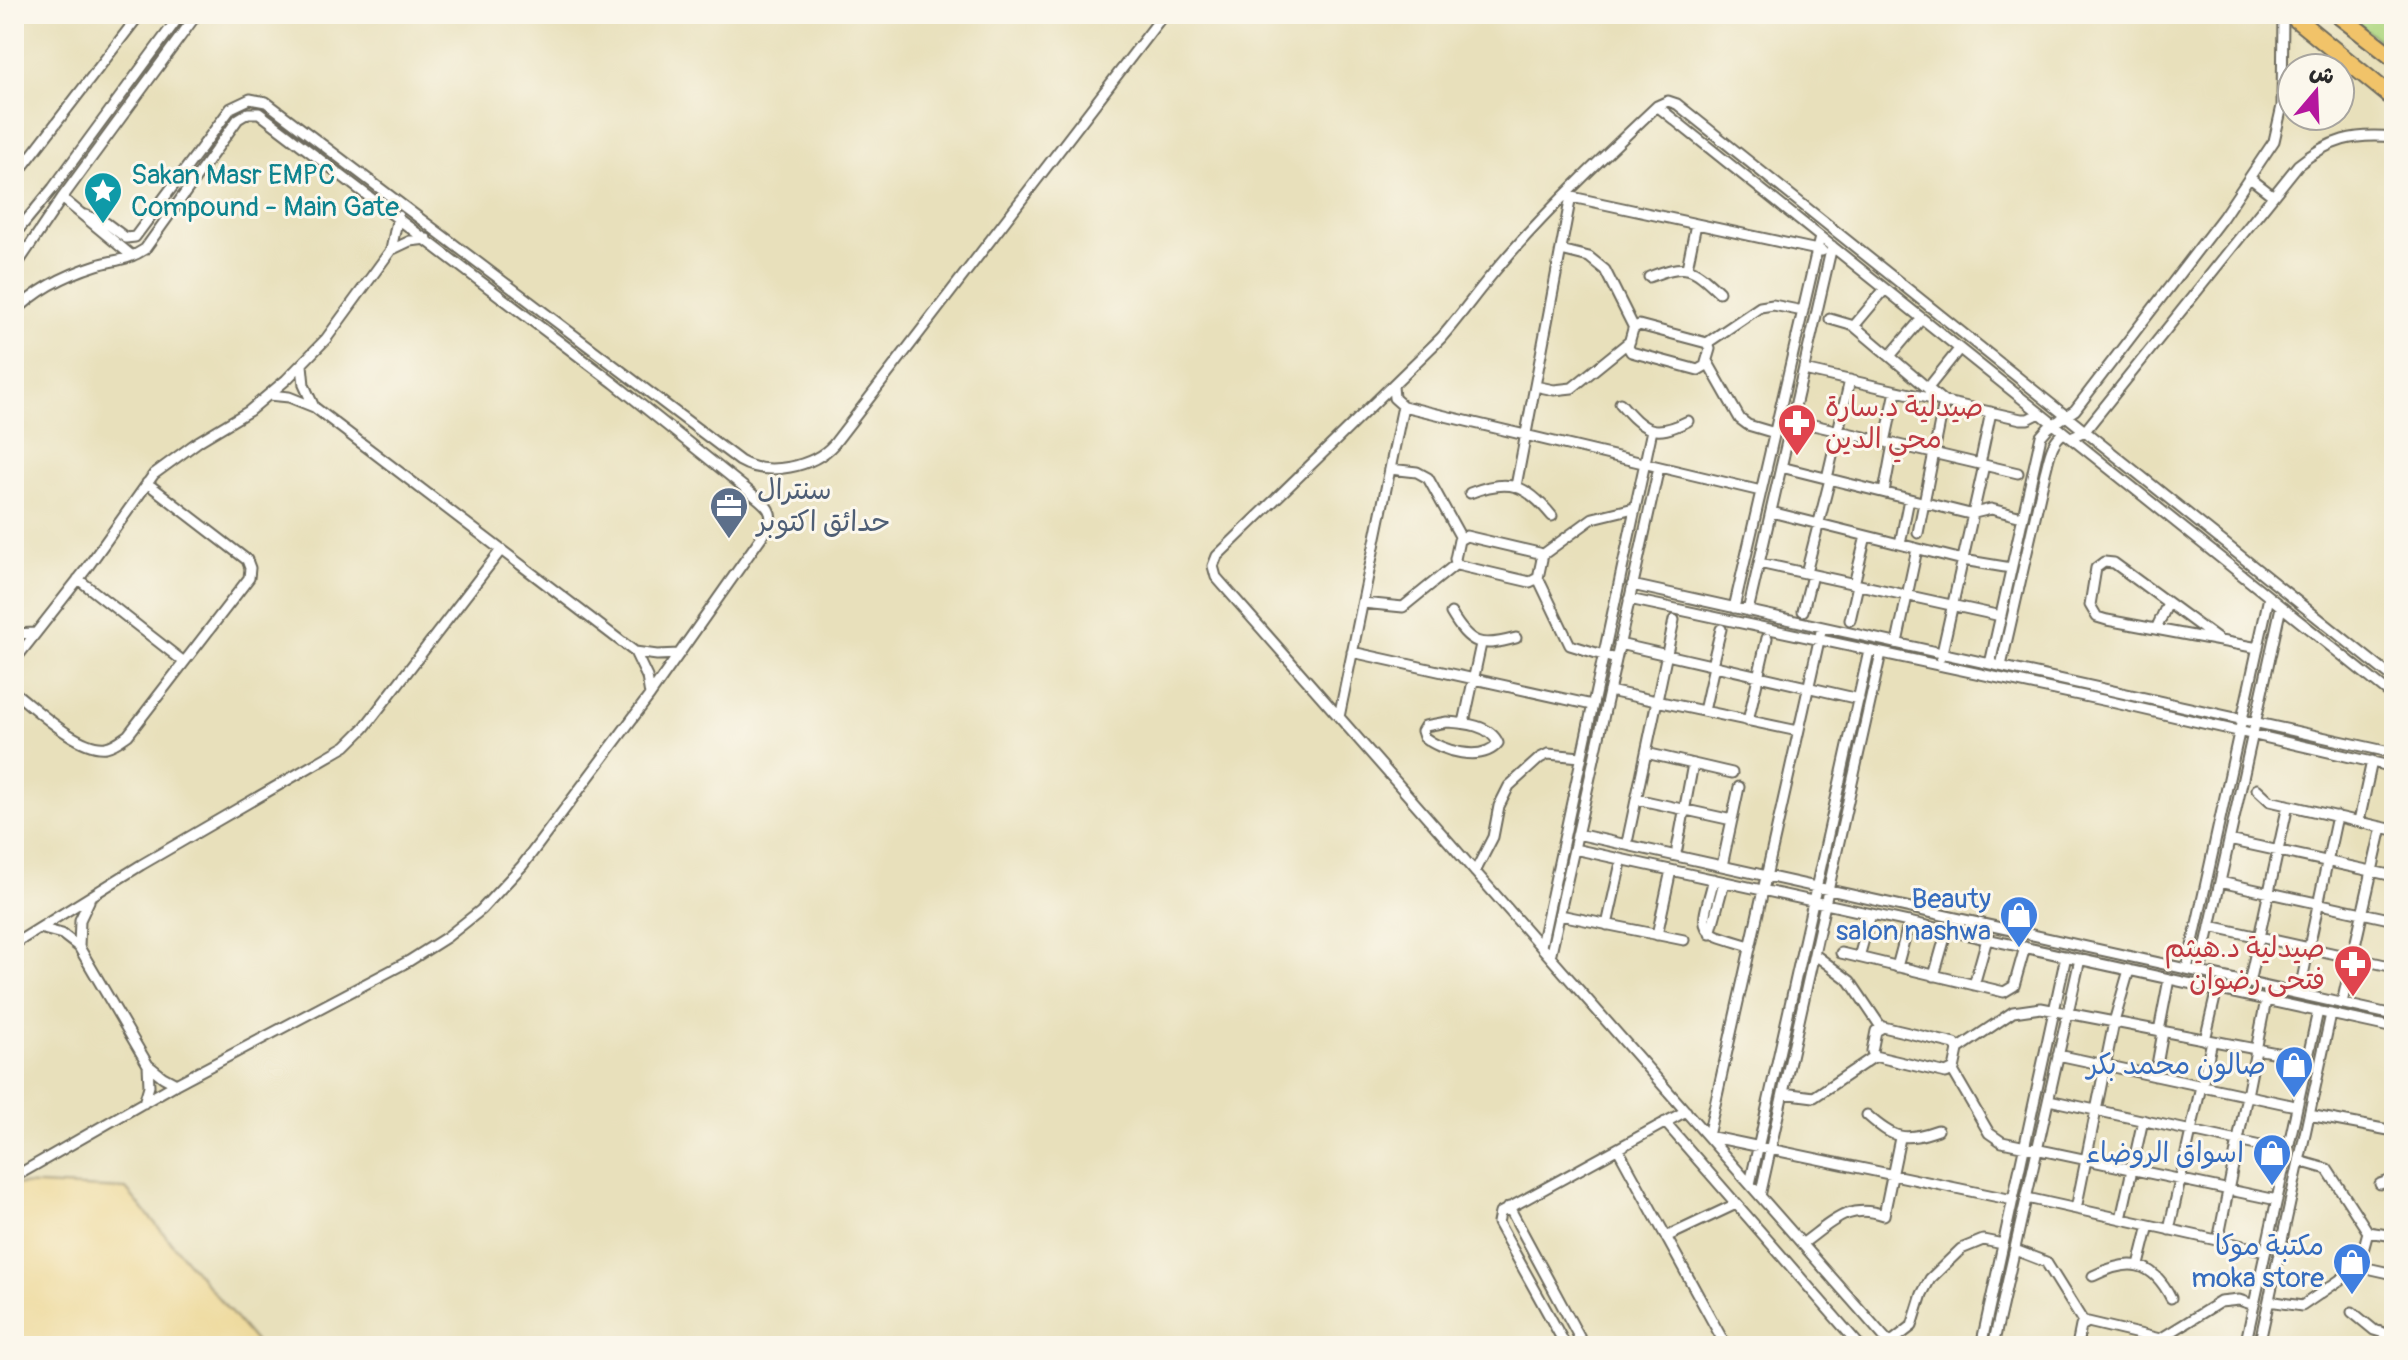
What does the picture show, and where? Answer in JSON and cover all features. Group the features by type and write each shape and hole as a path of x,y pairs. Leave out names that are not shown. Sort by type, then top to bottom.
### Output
{"highway":[{"path":"2290,14 2394,99"},
{"path":"2337,14 2394,58"}],"street":[{"path":"14,178 140,14"},
{"path":"14,235 53,188 181,14"},
{"path":"14,269 197,14"},
{"path":"85,215 106,223 126,238 135,237 231,108 250,99 266,102 740,461 764,469 802,464 820,456 834,444 1164,14"},
{"path":"1990,664 2041,436 2084,398 2223,217 2274,141 2282,106 2283,14"},
{"path":"2003,1244 1983,1240 1961,1249 1930,1279 1912,1326 1890,1345 1216,577 1213,566 1217,556 1393,386 1470,305 1498,268 1657,106 1668,101 1677,104 2394,679"},
{"path":"1657,106 1820,237 1831,250 1885,289 2394,697"},
{"path":"14,313 39,291 59,279 132,256 150,244 238,119 248,113 264,115 614,383 771,511 772,517 769,526 650,695 522,866 481,910 409,961 176,1084 14,1177"},
{"path":"2001,666 2043,479 2053,444 2060,434 2085,431 2298,165 2325,146 2355,136 2394,137"},
{"path":"2250,178 2272,195"},
{"path":"1568,196 1817,250 1831,250"},
{"path":"1516,486 1561,250 1568,196"},
{"path":"62,198 132,256"},
{"path":"14,661 154,474 185,450 249,411 302,365 326,339 391,250 398,216"},
{"path":"1687,268 1696,224"},
{"path":"106,237 114,262"},
{"path":"1734,608 1820,237"},
{"path":"391,250 410,241 427,239"},
{"path":"1561,250 1589,257 1605,270 1634,328"},
{"path":"1748,611 1831,250"},
{"path":"1649,277 1668,269 1687,268 1704,276 1719,292"},
{"path":"1854,326 1885,289"},
{"path":"1707,343 1760,307 1773,305 1803,311"},
{"path":"1830,319 1854,326 1944,402"},
{"path":"1890,356 1918,323"},
{"path":"1639,325 1707,343 1710,349 1705,366 1698,370 1632,353 1628,349 1634,328 1639,325"},
{"path":"1945,337 1954,326"},
{"path":"1535,386 1554,390 1572,388 1630,341"},
{"path":"1795,346 1809,349"},
{"path":"1928,388 1956,353"},
{"path":"1707,360 1740,419 1748,425 1775,433"},
{"path":"302,365 304,385 314,407"},
{"path":"1804,370 2028,419 2040,413"},
{"path":"1803,611 1818,524 1850,380"},
{"path":"1393,386 1394,398 1403,406 1761,491"},
{"path":"1884,492 1896,391"},
{"path":"269,395 296,399 314,407 635,652 647,677 650,695"},
{"path":"2084,398 2090,408 2100,412"},
{"path":"1918,533 1944,402"},
{"path":"1620,403 1634,421 1652,430 1671,429 1688,421"},
{"path":"1339,717 1403,406"},
{"path":"1939,666 1974,512 1991,412"},
{"path":"1792,420 2018,473"},
{"path":"1541,946 1652,430"},
{"path":"1550,957 1659,467"},
{"path":"1781,467 1970,514 1991,509 2022,517"},
{"path":"1390,469 1417,472 1428,478 1461,538 1456,564"},
{"path":"2030,476 2043,479"},
{"path":"14,692 90,746 104,747 117,743 128,735 249,578 250,568 240,553 147,483"},
{"path":"1470,493 1500,484 1516,486 1530,493 1552,516"},
{"path":"1900,544 1909,499"},
{"path":"1616,659 1570,645 1538,578 1541,556 1593,518 1634,508"},
{"path":"1771,512 1963,560 2011,568"},
{"path":"2190,534 2200,523"},
{"path":"1850,620 1866,536"},
{"path":"1461,538 1480,539 1541,556"},
{"path":"1898,638 1917,549"},
{"path":"14,944 141,865 346,746 364,728 501,550"},
{"path":"2220,641 2114,563 2104,562 2096,568 2090,605 2093,614 2101,619 2156,629 2220,641 2258,648"},
{"path":"1759,563 2001,616"},
{"path":"1363,603 1403,607 1456,564"},
{"path":"1456,564 1530,582 1538,578"},
{"path":"78,579 184,662"},
{"path":"1632,585 2109,690 2241,725 2253,734 2394,767"},
{"path":"1671,608 1675,594"},
{"path":"2187,969 2269,597"},
{"path":"1629,599 2107,701 2241,725 2256,723 2394,753"},
{"path":"2156,629 2168,603"},
{"path":"2200,972 2281,607"},
{"path":"1451,613 1463,633 1481,644 1516,638"},
{"path":"1628,838 1674,620"},
{"path":"1708,1136 1822,627"},
{"path":"1704,711 1721,629"},
{"path":"14,634 35,633"},
{"path":"1748,721 1767,638"},
{"path":"1464,723 1481,644"},
{"path":"1619,644 1859,699"},
{"path":"1750,1184 1869,651"},
{"path":"635,652 679,654"},
{"path":"1352,652 1592,705"},
{"path":"1760,1196 1881,653"},
{"path":"2370,678 2379,667"},
{"path":"2107,701 2109,690"},
{"path":"1609,691 1798,731"},
{"path":"1435,723 1464,723 1488,731 1498,743 1485,752 1458,752 1431,743 1422,731 1425,726 1435,723"},
{"path":"2341,754 2343,742"},
{"path":"1646,753 1732,773"},
{"path":"1475,872 1493,837 1499,806 1509,786 1548,754 1581,757"},
{"path":"2359,821 2372,761"},
{"path":"1677,849 1693,764"},
{"path":"1722,866 1739,787"},
{"path":"2257,789 2270,801 2394,830"},
{"path":"1572,798 1585,801"},
{"path":"1636,799 1732,820"},
{"path":"2249,983 2288,805"},
{"path":"2299,994 2337,816"},
{"path":"2342,1003 2382,827"},
{"path":"1577,834 2392,1015 2394,999"},
{"path":"2215,845 2278,851 2394,876"},
{"path":"1574,849 2394,1028"},
{"path":"1607,925 1620,867"},
{"path":"1657,935 1671,870"},
{"path":"1719,880 1703,920 1705,928 1710,934 1750,946"},
{"path":"2220,882 2394,920"},
{"path":"79,947 80,920 91,898"},
{"path":"1859,957 1871,914"},
{"path":"1560,915 1684,940"},
{"path":"1967,935 1969,921"},
{"path":"1897,967 1909,922"},
{"path":"2210,926 2394,967"},
{"path":"42,929 62,934 79,947 148,1065 176,1084"},
{"path":"1934,976 1947,930"},
{"path":"1974,985 1987,939"},
{"path":"1841,953 2000,992 2011,989 2025,947"},
{"path":"1814,954 1850,981 1881,1027 1953,1044 1958,1049"},
{"path":"2116,967 2117,954"},
{"path":"1981,1346 2066,956"},
{"path":"1993,1346 2080,959"},
{"path":"2076,1209 2114,1022 2129,970"},
{"path":"2155,1076 2169,979"},
{"path":"2169,1230 2202,1086 2217,989"},
{"path":"2218,1241 2266,1000"},
{"path":"2277,1200 2002,1142 1989,1133 1953,1071 1958,1049 2013,1012 2041,1008 2308,1059"},
{"path":"2245,1346 2318,1011"},
{"path":"2259,1346 2331,1014"},
{"path":"1881,1027 1876,1031 1872,1051 1875,1056 1946,1073 1953,1071"},
{"path":"1784,1036 1795,1038"},
{"path":"2058,1055 2291,1105"},
{"path":"1783,1093 1814,1097 1875,1056"},
{"path":"144,1103 149,1086 148,1065"},
{"path":"2049,1100 2279,1150"},
{"path":"1566,1346 1498,1223 1500,1213 1686,1111"},
{"path":"2032,1114 2045,1117"},
{"path":"1867,1115 1888,1133 1900,1138 1912,1138 1938,1130"},
{"path":"2309,1115 2394,1131"},
{"path":"2121,1219 2143,1120"},
{"path":"1665,1122 1860,1346"},
{"path":"1708,1136 2013,1200"},
{"path":"1802,1244 1845,1213 1871,1210 1884,1215 1900,1138"},
{"path":"1618,1149 1726,1346"},
{"path":"2299,1161 2327,1169 2368,1232 2361,1258 2363,1264 2367,1268 2394,1274"},
{"path":"2283,1175 2295,1178"},
{"path":"2380,1184 2394,1179"},
{"path":"2027,1198 2266,1251"},
{"path":"1666,1237 1736,1204"},
{"path":"1509,1207 1584,1346"},
{"path":"2139,1265 2149,1225"},
{"path":"2368,1232 2394,1236"},
{"path":"2015,1250 2046,1262 2084,1323 2162,1342 2220,1302 2239,1300 2254,1305"},
{"path":"2269,1301 2302,1306 2363,1264"},
{"path":"2093,1276 2116,1265 2139,1265 2159,1277 2171,1298"},
{"path":"2352,1312 2388,1339"},
{"path":"2077,1346 2084,1323"}],"green space":[{"path":"2345,14 2394,14 2394,52"}],"sand":[{"path":"16,1184 126,1189 259,1346 14,1346"}],"place":[{"name":"Sakan Masr EMPC Compound - Main Gate","path":"103,225"},
{"name":"صيدلية د.سارة محي الدين","path":"1797,457"},
{"name":"سنترال حدائق اكتوبر","path":"729,540"},
{"name":"Beauty salon nashwa","path":"2019,949"},
{"name":"صيدلية د.هيثم فتحى رضوان","path":"2353,998"},
{"name":"صالون محمد بكر","path":"2294,1099"},
{"name":"اسواق الروضاء","path":"2272,1187"},
{"name":"مكتبة موكا moka store","path":"2352,1296"}]}
